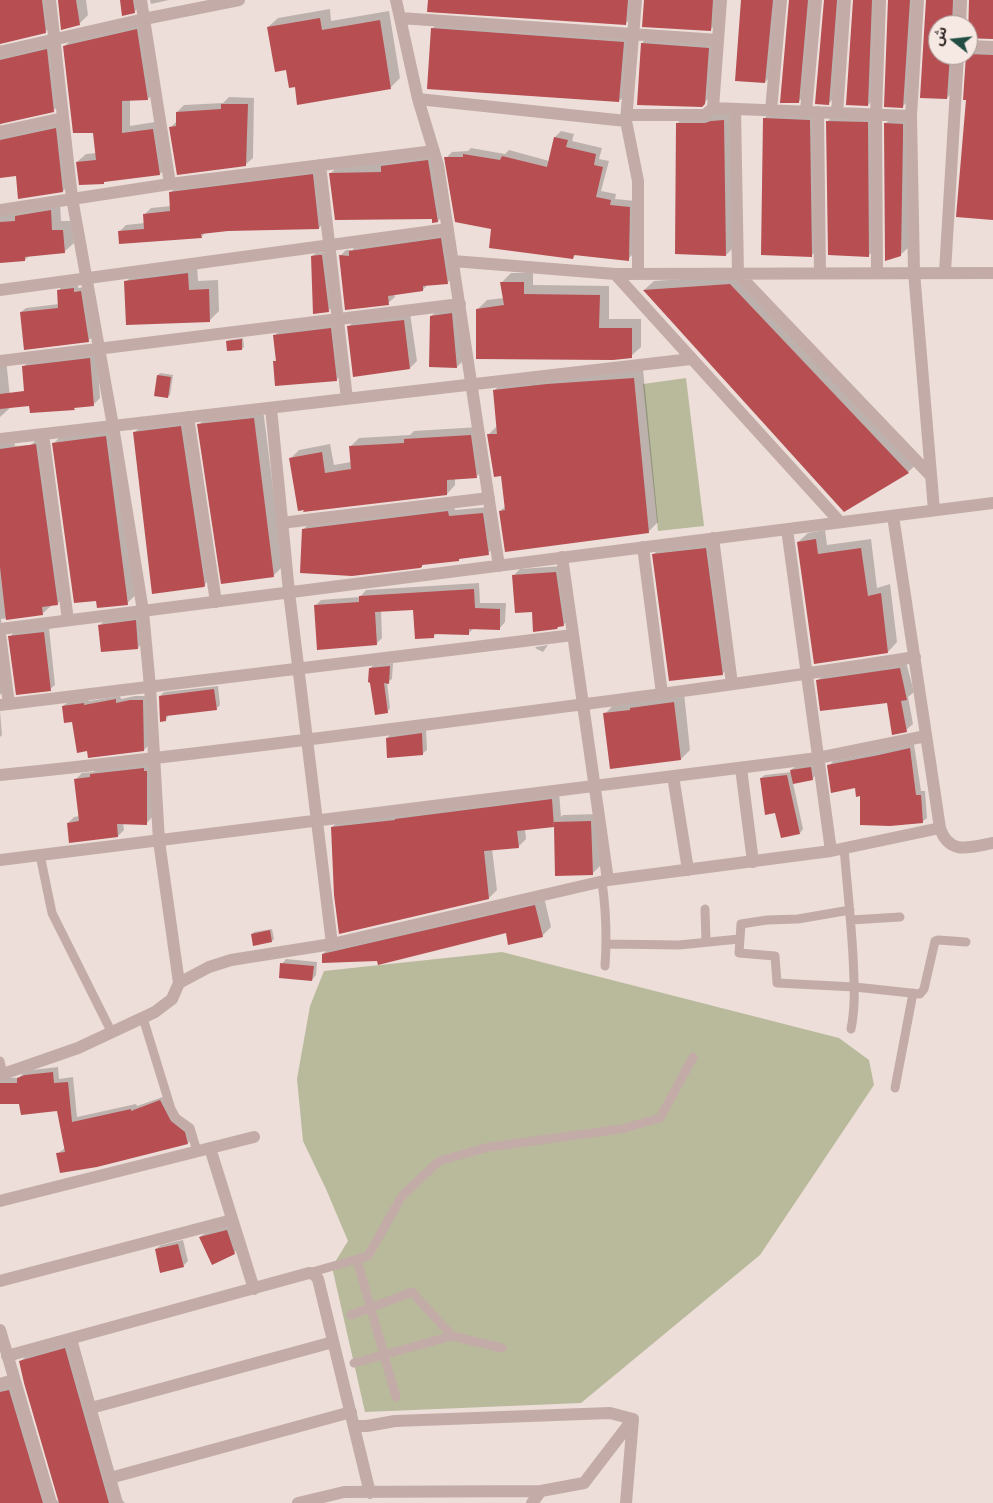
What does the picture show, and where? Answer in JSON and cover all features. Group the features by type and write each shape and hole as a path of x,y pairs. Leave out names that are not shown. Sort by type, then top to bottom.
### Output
{"street":[{"path":"1,1070 78,1048 143,1018 172,1000 179,983 159,841 150,686 143,611 113,426 72,198 50,0"},
{"path":"142,0 170,184"},
{"path":"0,52 144,19 239,0"},
{"path":"396,0 418,99 434,151 460,304 499,566"},
{"path":"636,0 627,118 638,181 638,274"},
{"path":"713,108 721,0"},
{"path":"771,110 781,0"},
{"path":"816,0 812,112 820,273"},
{"path":"837,113 845,0"},
{"path":"876,273 876,114 880,0"},
{"path":"918,0 911,116 914,272 934,510"},
{"path":"960,15 961,0"},
{"path":"400,18 718,40"},
{"path":"978,46 993,47"},
{"path":"945,272 957,65"},
{"path":"418,99 627,118 705,115 713,108 911,116"},
{"path":"735,109 738,274 931,476"},
{"path":"0,132 63,118"},
{"path":"0,210 170,184 434,151"},
{"path":"320,166 347,399"},
{"path":"0,290 448,228"},
{"path":"453,261 615,274 993,273"},
{"path":"615,274 840,522"},
{"path":"0,361 460,304"},
{"path":"0,439 691,359"},
{"path":"272,408 281,523 332,944"},
{"path":"188,417 216,602"},
{"path":"43,434 68,620"},
{"path":"281,523 489,498"},
{"path":"0,629 993,503"},
{"path":"893,516 940,828 943,837 949,844 957,847 967,848 993,843"},
{"path":"787,529 818,758 837,849"},
{"path":"713,538 732,684"},
{"path":"643,547 662,694"},
{"path":"562,558 594,786 605,881"},
{"path":"0,634 4,704 573,635"},
{"path":"0,775 153,760 583,705 914,657"},
{"path":"0,860 818,758 926,736"},
{"path":"741,768 753,862"},
{"path":"673,776 688,870"},
{"path":"179,983 210,967 231,960 332,944 605,881 837,849 940,828"},
{"path":"0,1201 254,1137"},
{"path":"210,1148 254,1289"},
{"path":"0,1281 232,1220"},
{"path":"7,1356 309,1273 314,1274 318,1279 370,1493"},
{"path":"0,1330 51,1503"},
{"path":"71,1339 117,1503"},
{"path":"91,1408 332,1342"},
{"path":"0,1384 14,1380"},
{"path":"110,1478 351,1412"},
{"path":"355,1426 395,1421 610,1413 633,1419"},
{"path":"298,1503 344,1492 541,1492 584,1483 633,1419"},
{"path":"626,1503 633,1419"},
{"path":"532,1503 541,1492"}],"lane":[{"path":"837,849 851,920 855,987 851,1029"},
{"path":"40,855 52,913 112,1033"},
{"path":"605,881 604,899 607,944 605,966"},
{"path":"705,909 706,942"},
{"path":"850,910 798,919 767,920 741,924 739,953 775,956 777,984 855,987 920,994 924,992 935,941 966,942"},
{"path":"851,920 900,917"},
{"path":"607,944 679,945 739,939"},
{"path":"895,1088 914,993"},
{"path":"143,1018 171,1109 176,1118 190,1128 197,1151"},
{"path":"309,1273 368,1256 402,1196 439,1161 489,1147 621,1130 660,1118 693,1057"},
{"path":"357,1260 396,1397"},
{"path":"351,1315 370,1306 412,1292 452,1336"},
{"path":"354,1363 452,1336 502,1348"}],"green space":[{"path":"686,378 704,526 658,531 643,384"},
{"path":"502,952 839,1038 869,1060 874,1085 760,1255 581,1403 365,1412 332,1267 348,1241 303,1141 297,1079 310,1006 324,971"}],"building":[{"path":"0,0 42,0 46,33 0,44"},
{"path":"58,0 76,0 80,25 61,30"},
{"path":"120,0 133,0 135,13 122,16"},
{"path":"428,0 628,0 626,25 427,12"},
{"path":"644,0 713,0 711,31 642,27"},
{"path":"741,0 773,0 765,83 735,81"},
{"path":"789,0 808,0 799,103 780,103"},
{"path":"824,0 837,0 829,105 815,104"},
{"path":"853,0 872,0 868,106 846,105"},
{"path":"888,0 910,0 903,108 884,107"},
{"path":"926,0 953,0 952,15 928,15 928,65 949,65 947,99 920,98"},
{"path":"969,0 993,0 993,39 978,38 978,15 969,15"},
{"path":"320,18 322,30 380,20 391,89 297,105 295,87 289,88 286,70 275,72 267,27"},
{"path":"431,28 624,42 619,102 427,89"},
{"path":"137,29 148,100 122,101 122,133 153,129 160,175 104,182 104,184 79,185 76,162 96,160 93,133 73,133 63,46"},
{"path":"641,43 709,48 705,104 702,107 637,105"},
{"path":"47,49 54,112 0,124 0,60"},
{"path":"978,54 993,55 993,220 956,217 966,100 963,100 965,65 978,65"},
{"path":"221,104 248,104 246,166 177,175 169,127 176,126 176,112 221,109"},
{"path":"763,118 810,120 812,257 761,255"},
{"path":"724,120 726,256 675,254 676,123 705,123"},
{"path":"826,121 868,122 869,257 828,255"},
{"path":"884,123 903,124 901,256 885,261"},
{"path":"56,128 63,192 18,199 16,176 0,178 0,140"},
{"path":"554,137 568,140 566,147 596,154 594,165 603,167 596,197 611,200 610,205 630,207 629,261 574,255 573,259 489,248 491,229 455,222 444,157 463,157 463,154 500,160 502,156 547,167"},
{"path":"428,160 438,222 432,223 432,219 335,220 329,173 381,172 381,166"},
{"path":"313,174 319,229 228,231 201,234 202,238 119,244 118,231 144,229 143,214 170,211 169,192"},
{"path":"51,210 52,230 63,230 65,253 25,257 25,261 0,263 0,222 15,221 15,216"},
{"path":"441,238 448,284 423,286 423,291 388,296 389,305 345,310 339,255 349,256 349,251"},
{"path":"322,255 329,312 313,314 311,256"},
{"path":"188,273 189,290 209,289 210,322 126,325 124,281"},
{"path":"500,282 524,282 524,294 600,295 599,328 632,328 632,358 613,360 476,359 476,309 504,305"},
{"path":"730,284 909,473 844,512 643,290"},
{"path":"74,288 74,292 81,291 89,342 24,350 20,312 58,308 57,290"},
{"path":"452,313 457,368 429,367 430,316"},
{"path":"404,320 410,369 353,377 347,326"},
{"path":"331,328 337,381 275,386 273,361 276,361 273,335"},
{"path":"242,339 242,350 227,351 226,341"},
{"path":"90,358 94,406 74,408 75,410 30,413 29,406 0,409 0,394 24,391 22,366"},
{"path":"157,375 171,377 168,398 154,396"},
{"path":"634,378 649,533 505,552 499,511 505,510 501,476 494,477 487,434 497,434 493,390"},
{"path":"254,418 274,577 221,584 197,424"},
{"path":"181,426 205,586 152,594 133,432"},
{"path":"471,435 477,478 447,480 447,495 303,512 304,510 298,511 289,458 322,452 325,473 351,469 349,446 404,443 404,439"},
{"path":"106,436 128,605 97,608 96,601 74,603 52,443"},
{"path":"36,444 58,605 42,607 43,615 6,620 0,567 0,449"},
{"path":"448,511 449,516 483,513 489,555 459,559 459,561 422,565 420,568 352,576 300,573 302,529"},
{"path":"816,539 818,554 861,548 868,596 881,593 888,653 814,664 797,542"},
{"path":"706,548 723,675 669,681 652,554"},
{"path":"556,572 564,626 557,629 533,632 532,612 515,613 512,575"},
{"path":"474,589 475,608 500,609 500,630 469,629 469,635 434,634 434,638 415,639 413,610 375,612 377,645 317,650 314,605 359,602 359,596"},
{"path":"136,620 138,649 101,652 98,625"},
{"path":"44,632 51,691 16,695 8,636"},
{"path":"390,666 389,684 384,683 388,713 375,715 370,683 368,682 369,668"},
{"path":"900,668 907,700 901,701 907,732 892,735 887,703 820,711 816,680"},
{"path":"214,689 217,710 166,716 166,721 160,722 159,696"},
{"path":"116,699 116,703 143,700 144,751 88,758 87,751 77,753 72,722 64,723 62,706 84,703 84,705"},
{"path":"674,702 681,760 610,769 603,713"},
{"path":"422,733 423,755 387,758 386,738"},
{"path":"910,748 916,795 921,795 923,823 890,826 860,825 860,796 856,797 855,788 831,793 827,765"},
{"path":"811,767 813,780 793,784 790,770"},
{"path":"144,768 144,771 147,771 147,825 117,824 118,837 69,843 67,823 79,821 74,779 90,777 90,774"},
{"path":"787,775 800,834 781,838 775,813 765,815 760,778"},
{"path":"552,799 554,827 517,831 519,848 484,851 489,899 339,934 334,895 331,827"},
{"path":"591,821 593,875 555,876 554,822"},
{"path":"535,905 543,937 508,945 506,933 378,965 377,961 322,963 322,954"},
{"path":"270,930 272,942 253,946 251,934"},
{"path":"280,963 314,966 312,981 279,978"},
{"path":"53,1072 54,1083 68,1082 72,1122 131,1109 131,1111 160,1100 171,1121 185,1132 188,1144 97,1167 60,1173 56,1153 65,1152 57,1111 21,1115 19,1104 0,1104 0,1083 17,1083 17,1078 25,1075"},
{"path":"227,1230 235,1254 212,1265 199,1237"},
{"path":"178,1244 184,1267 160,1273 155,1249"},
{"path":"65,1348 109,1503 59,1503 24,1383 19,1361"},
{"path":"9,1390 43,1503 0,1503 0,1392"}]}
